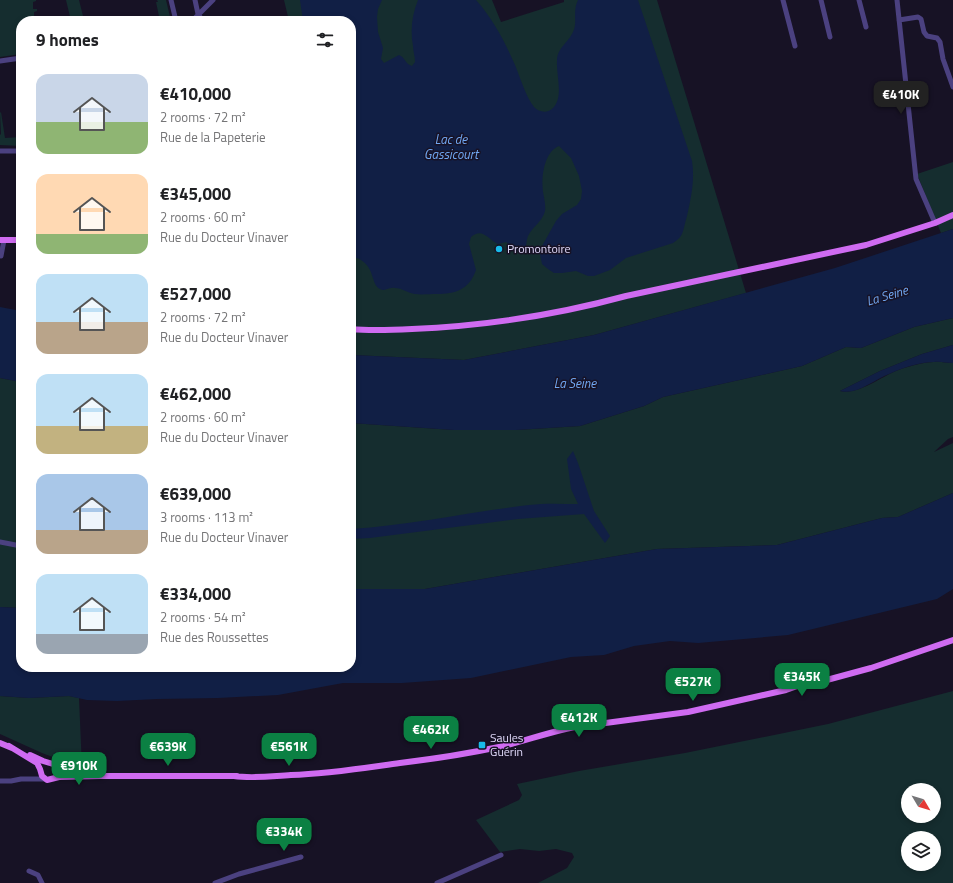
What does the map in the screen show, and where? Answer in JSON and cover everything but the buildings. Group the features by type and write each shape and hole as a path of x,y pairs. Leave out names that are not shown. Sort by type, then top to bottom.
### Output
{"main road":[{"path":"356,330 442,328 532,317 866,245 936,223 953,215"},
{"path":"2,240 16,240"},
{"path":"9,746 37,763 45,779 53,779 57,777 101,776 269,776 344,771 453,756 500,747 552,732 688,712 795,689 865,670 953,640"},
{"path":"0,743 53,764 64,772 101,776"},
{"path":"41,772 43,766 49,763"},
{"path":"53,779 57,774 56,767"}],"street":[{"path":"172,0 175,16"},
{"path":"194,0 198,14 214,0"},
{"path":"783,0 795,46"},
{"path":"821,0 830,37"},
{"path":"859,0 866,27"},
{"path":"897,0 916,179 936,223"},
{"path":"899,20 921,19 924,32 927,36 937,38 940,42 943,59 953,86"},
{"path":"0,61 16,59"},
{"path":"0,151 16,151"},
{"path":"0,256 2,240"},
{"path":"0,542 16,545"},
{"path":"32,780 40,776 41,772"},
{"path":"0,781 45,779"},
{"path":"437,883 501,855"},
{"path":"215,883 239,874 301,856"},
{"path":"29,871 38,875 42,883"}],"green space":[{"path":"0,0 36,0 33,2 33,9 37,9 37,11 34,12 34,16 16,16 16,55 0,57"},
{"path":"66,0 79,0 83,16 70,16"},
{"path":"157,0 166,0 170,16 159,16 156,2 158,2"},
{"name":"Lac de Gassicourt","path":"284,0 492,0 501,22 564,2 564,0 657,0 746,293 594,335 464,360 356,355 356,16 288,16"},
{"path":"1,112 5,138 16,137 16,146 0,145"},
{"path":"953,162 953,229 941,233 917,174"},
{"path":"953,318 953,345 922,354 880,371 840,391 855,391 894,372 917,364 936,362 953,363 953,437 948,439 934,452 953,443 953,493 898,517 882,518 777,545 657,549 425,589 356,589 356,423 454,430 516,430 580,426 644,406 663,397 802,366 846,347 861,348 914,327"},
{"path":"0,378 16,381 16,608 0,607"},
{"path":"953,691 953,883 538,883 567,868 574,857 572,853 556,849 539,851 520,849 500,852 476,820 519,800 522,795 517,784 579,771 685,753 828,724"},
{"path":"0,696 29,698 69,696 79,698 82,768 42,753 0,734"}],"water":[{"name":"Lac de Gassicourt","path":"300,0 382,0 378,9 377,17 378,32 383,48 381,59 384,63 399,55 412,66 415,62 412,23 418,0 476,0 488,15 503,39 531,103 538,110 546,112 553,108 558,98 559,86 557,56 573,32 575,24 575,9 578,0 638,0 692,161 692,189 687,216 681,235 673,243 626,258 610,270 594,276 588,276 576,271 554,273 548,269 542,264 540,255 542,246 556,221 562,214 577,205 581,199 582,191 579,176 571,158 559,146 550,154 543,172 542,186 545,204 544,215 528,236 524,251 519,252 506,242 498,244 485,235 478,233 471,237 469,244 476,270 473,277 461,290 444,294 418,294 398,288 384,290 380,289 377,287 367,266 363,261 356,258 356,16 302,16"},
{"name":"La Seine","path":"953,229 953,318 914,327 861,348 846,347 802,366 663,397 644,406 580,426 516,430 454,430 356,423 356,355 464,360 594,335 835,268"},
{"path":"0,307 16,310 16,381 0,378"},
{"path":"953,345 953,363 929,362 917,364 894,372 859,389 847,392 840,391 880,371 922,354"},
{"path":"573,451 594,511 610,536 605,543 584,514 518,519 356,539 356,529 396,525 529,505 578,504 571,489 567,459"},
{"path":"953,493 953,589 937,599 788,635 698,643 670,641 634,646 604,655 571,657 471,678 402,683 343,683 278,695 117,701 87,700 69,696 29,698 0,696 0,607 16,608 16,672 356,672 356,589 425,589 657,549 777,545 882,518 898,517"}],"place":[{"name":"Promontoire","path":"499,249"},
{"name":"Saules Guérin","path":"482,745"}]}
